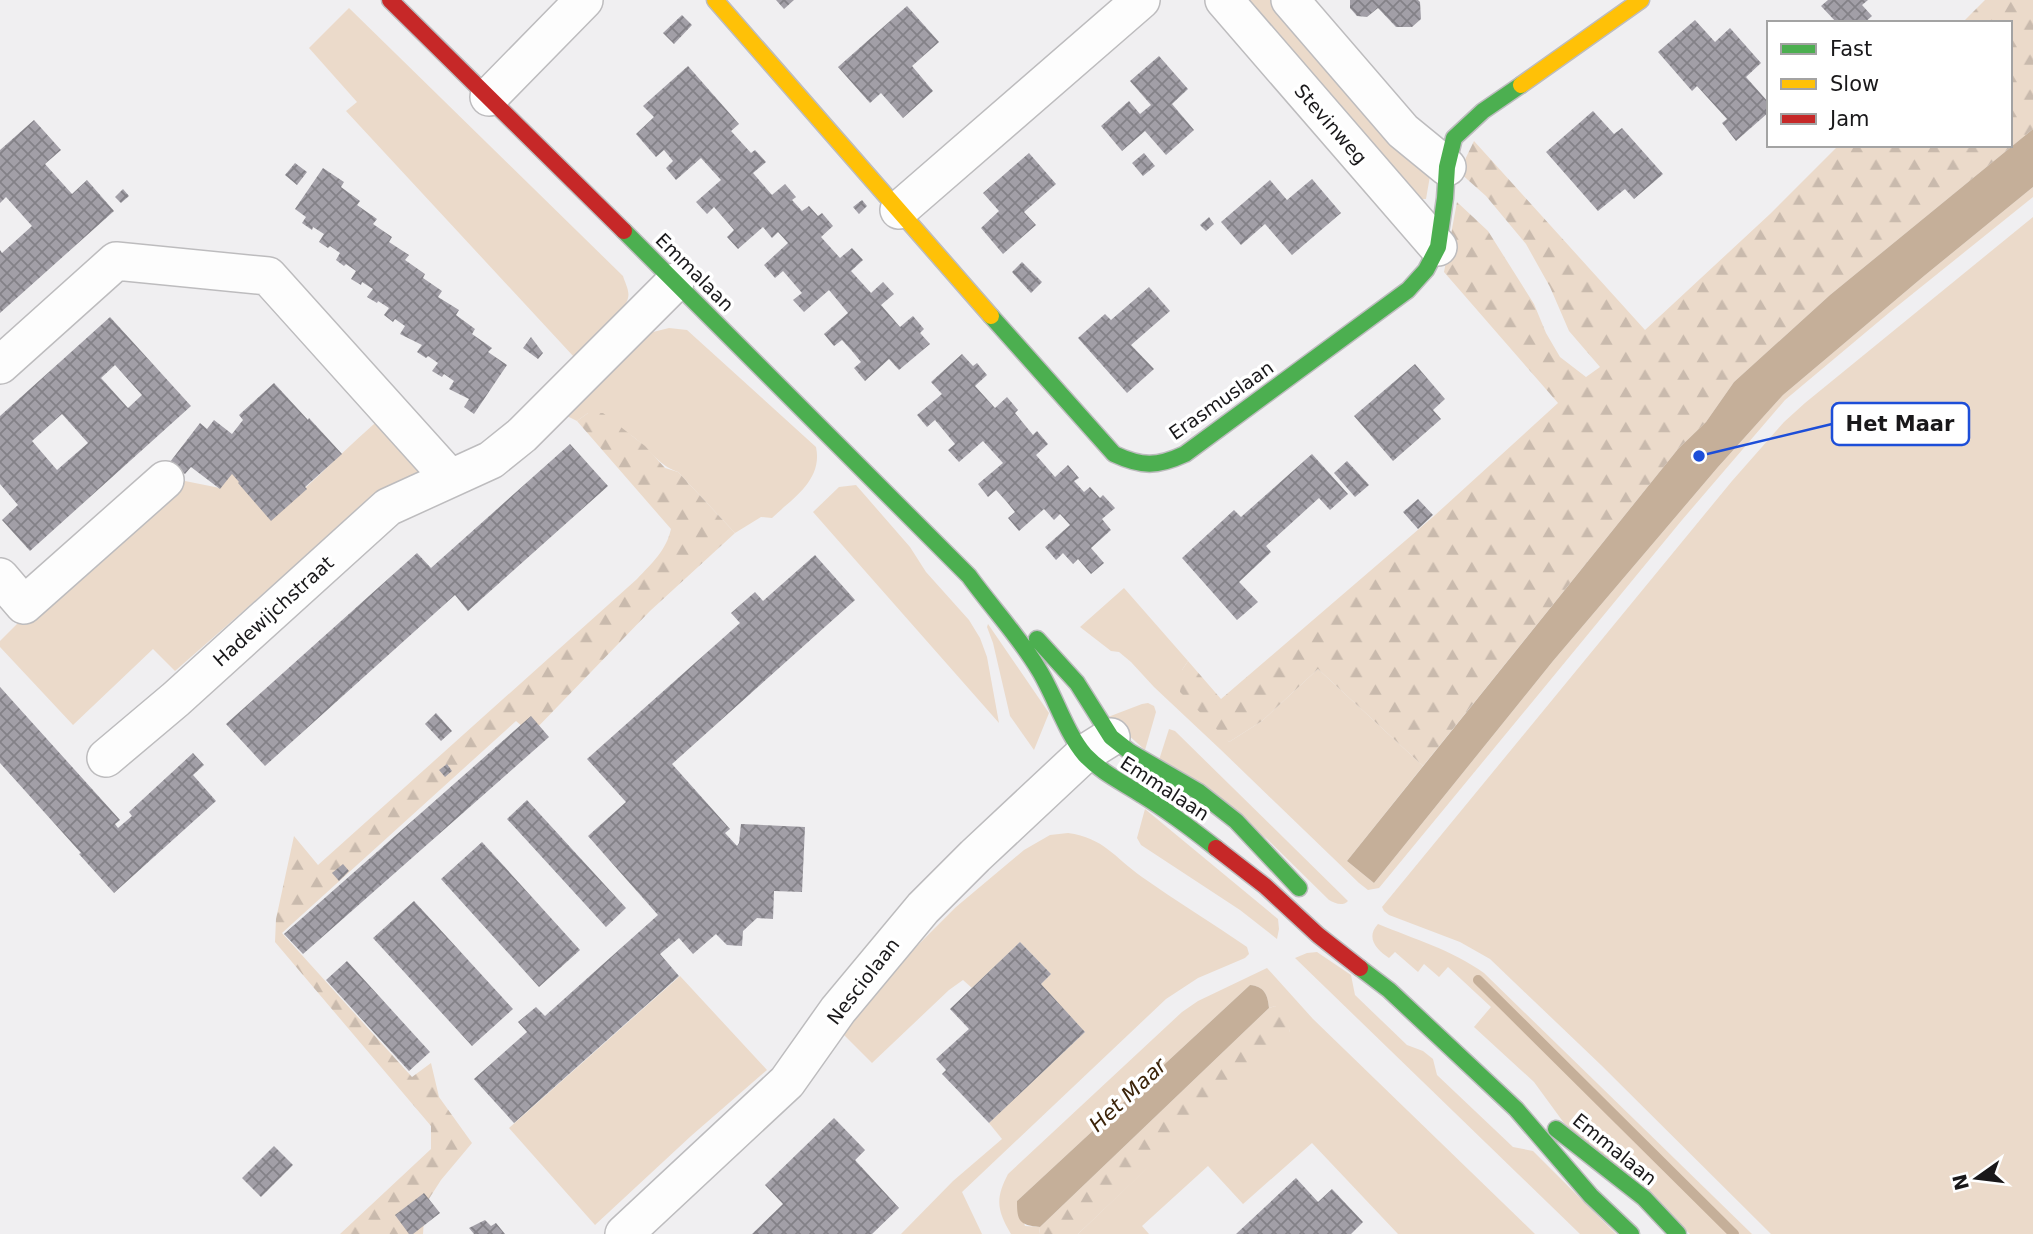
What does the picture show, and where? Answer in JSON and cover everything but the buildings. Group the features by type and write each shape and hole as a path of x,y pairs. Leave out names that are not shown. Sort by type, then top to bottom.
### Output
{"main road":[{"name":"Emmalaan","path":"390,0 969,576 999,598 1051,656 1066,668 1087,696 1106,775 1182,821 1265,886 1318,935 1389,990 1516,1109 1591,1196 1631,1234"},
{"name":"Erasmuslaan","path":"715,0 1098,438 1114,454 1129,461 1149,464 1165,463 1185,454 1408,290 1426,270 1438,247 1447,167 1454,138 1483,111 1641,0"},
{"name":"Emmalaan","path":"969,576 1026,649 1065,722 1098,745 1130,752 1199,792 1236,821 1310,900"},
{"name":"Emmalaan","path":"1347,936 1389,990"},
{"name":"Emmalaan","path":"1516,1109 1557,1129 1643,1198 1678,1234"}],"street":[{"path":"489,97 584,0"},
{"path":"899,210 1141,0"},
{"name":"Stevinweg","path":"1224,0 1438,247"},
{"path":"1290,0 1403,131 1447,167"},
{"path":"0,365 116,261 268,275 450,478"},
{"name":"Hadewijchstraat","path":"106,758 176,699 388,507 491,460 522,435 675,282"},
{"path":"0,577 24,605 165,480"},
{"name":"Nesciolaan","path":"624,1234 787,1082 838,1010 923,908 975,856 1098,745"}],"green space":[{"path":"1241,0 1276,0 1430,176 1426,199 1416,199"},
{"path":"1985,0 2033,0 2033,129 2012,146 2012,21 1964,21"},
{"path":"349,8 623,276 628,293 626,304 574,357 346,111 357,102 309,48"},
{"path":"1474,141 1645,330 1770,214 1837,147 2011,147 1830,295 1734,382 1706,422 1678,449 1423,766 1318,669 1262,721 1229,742 1180,692 1182,670 1188,661 1221,699 1434,516 1558,403 1444,272 1457,202 1488,231 1534,304 1560,357 1586,377 1600,367 1569,331 1550,287 1526,244 1486,196 1459,172"},
{"path":"2033,187 2033,197 1785,400 1682,520 1379,888 1368,890 1359,883 1131,662 1119,652 1111,651 1080,627 1124,588 1188,661 1182,670 1229,742 1262,721 1318,669 1423,766 1347,861 1374,883 1553,661 1783,395"},
{"path":"2033,217 2033,1234 1771,1234 1490,959 1460,942 1389,915 1382,907 1732,481 1784,422"},
{"path":"669,328 687,330 816,447 817,459 811,479 772,518 761,517 735,533 678,472 664,465 629,434 588,413 577,421 561,413 641,340 653,332"},
{"path":"588,413 603,413 645,446 665,468 678,472 735,533 650,611 531,734 516,721 282,933 412,1077 431,1063 439,1097 472,1143 441,1180 425,1205 423,1234 340,1234 431,1149 431,1126 275,942 276,919 294,836 318,865 637,579 662,550 671,529 577,421"},
{"path":"383,416 429,470 371,499 175,671 153,649 73,725 0,647 0,641 18,623 185,481 220,488 232,473 272,519"},
{"path":"856,485 910,547 926,572 969,620 980,638 987,657 999,723 813,512 839,487"},
{"path":"988,624 1049,713 1034,750 1010,716"},
{"path":"1148,703 1154,706 1156,712 1145,750 1108,717"},
{"path":"1169,729 1175,731 1348,901 1341,904 1329,900 1267,839 1159,760"},
{"path":"1145,809 1278,919 1277,939 1240,910 1141,845 1137,838"},
{"path":"1068,833 1091,839 1108,849 1142,877 1247,947 1249,954 1198,978 1166,999 962,1192 982,1234 901,1234 953,1181 1002,1139 989,1123 1085,1032 1041,984 1051,974 1020,942 972,988 963,980 949,990 872,1063 841,1032 897,966 956,907 1024,850 1050,835"},
{"path":"1378,924 1446,951 1484,973 1752,1234 1690,1234 1564,1123 1534,1082 1474,1027 1491,1007 1448,967 1439,977 1424,964 1418,972 1395,952 1389,958 1374,943 1374,929"},
{"path":"1317,952 1351,975 1355,995 1407,1045 1423,1051 1433,1059 1437,1075 1513,1147 1533,1151 1616,1234 1580,1234 1295,958"},
{"path":"1267,968 1313,1019 1535,1234 1398,1234 1312,1143 1243,1204 1208,1166 1142,1226 1149,1234 1078,1234 1290,1031 1275,1006 1269,1008 1264,992 1259,987 1250,985 1017,1201 1025,1226 1040,1227 1039,1234 1011,1234 999,1204 1008,1174 1182,1012 1198,1001"},
{"path":"680,976 767,1070 595,1225 509,1128"},
{"path":"1275,1006 1282,1013 1290,1031 1287,1036 1078,1234 1039,1234 1040,1227 1269,1008"}],"shaded area":[{"path":"2033,129 2033,187 1783,395 1553,661 1374,883 1347,861 1678,449 1706,422 1734,382 1830,295"},
{"path":"1250,985 1259,987 1264,992 1269,1008 1040,1227 1023,1223 1019,1217 1017,1201"}],"waterway":[{"path":"1478,980 1734,1234"}],"traffic: fast":[{"path":"991,316 1114,454 1149,464 1185,454 1408,290 1426,270 1438,247 1447,167 1454,138 1483,111 1521,85"},
{"path":"624,231 969,576 1031,658 1045,680 1072,736 1085,755 1105,772 1161,807 1216,848"},
{"path":"1037,639 1077,683 1111,737 1130,752 1199,792 1236,821 1299,888"},
{"path":"1360,968 1389,990 1516,1109 1591,1196 1631,1234"},
{"path":"1556,1129 1644,1198 1678,1234"}],"traffic: slow":[{"path":"715,0 991,316"},
{"path":"1521,85 1641,0"}],"traffic: jam":[{"path":"390,0 624,231"},
{"path":"1216,848 1265,886 1318,935 1360,968"}],"place":[{"name":"Het Maar","path":"1699,456"}]}
